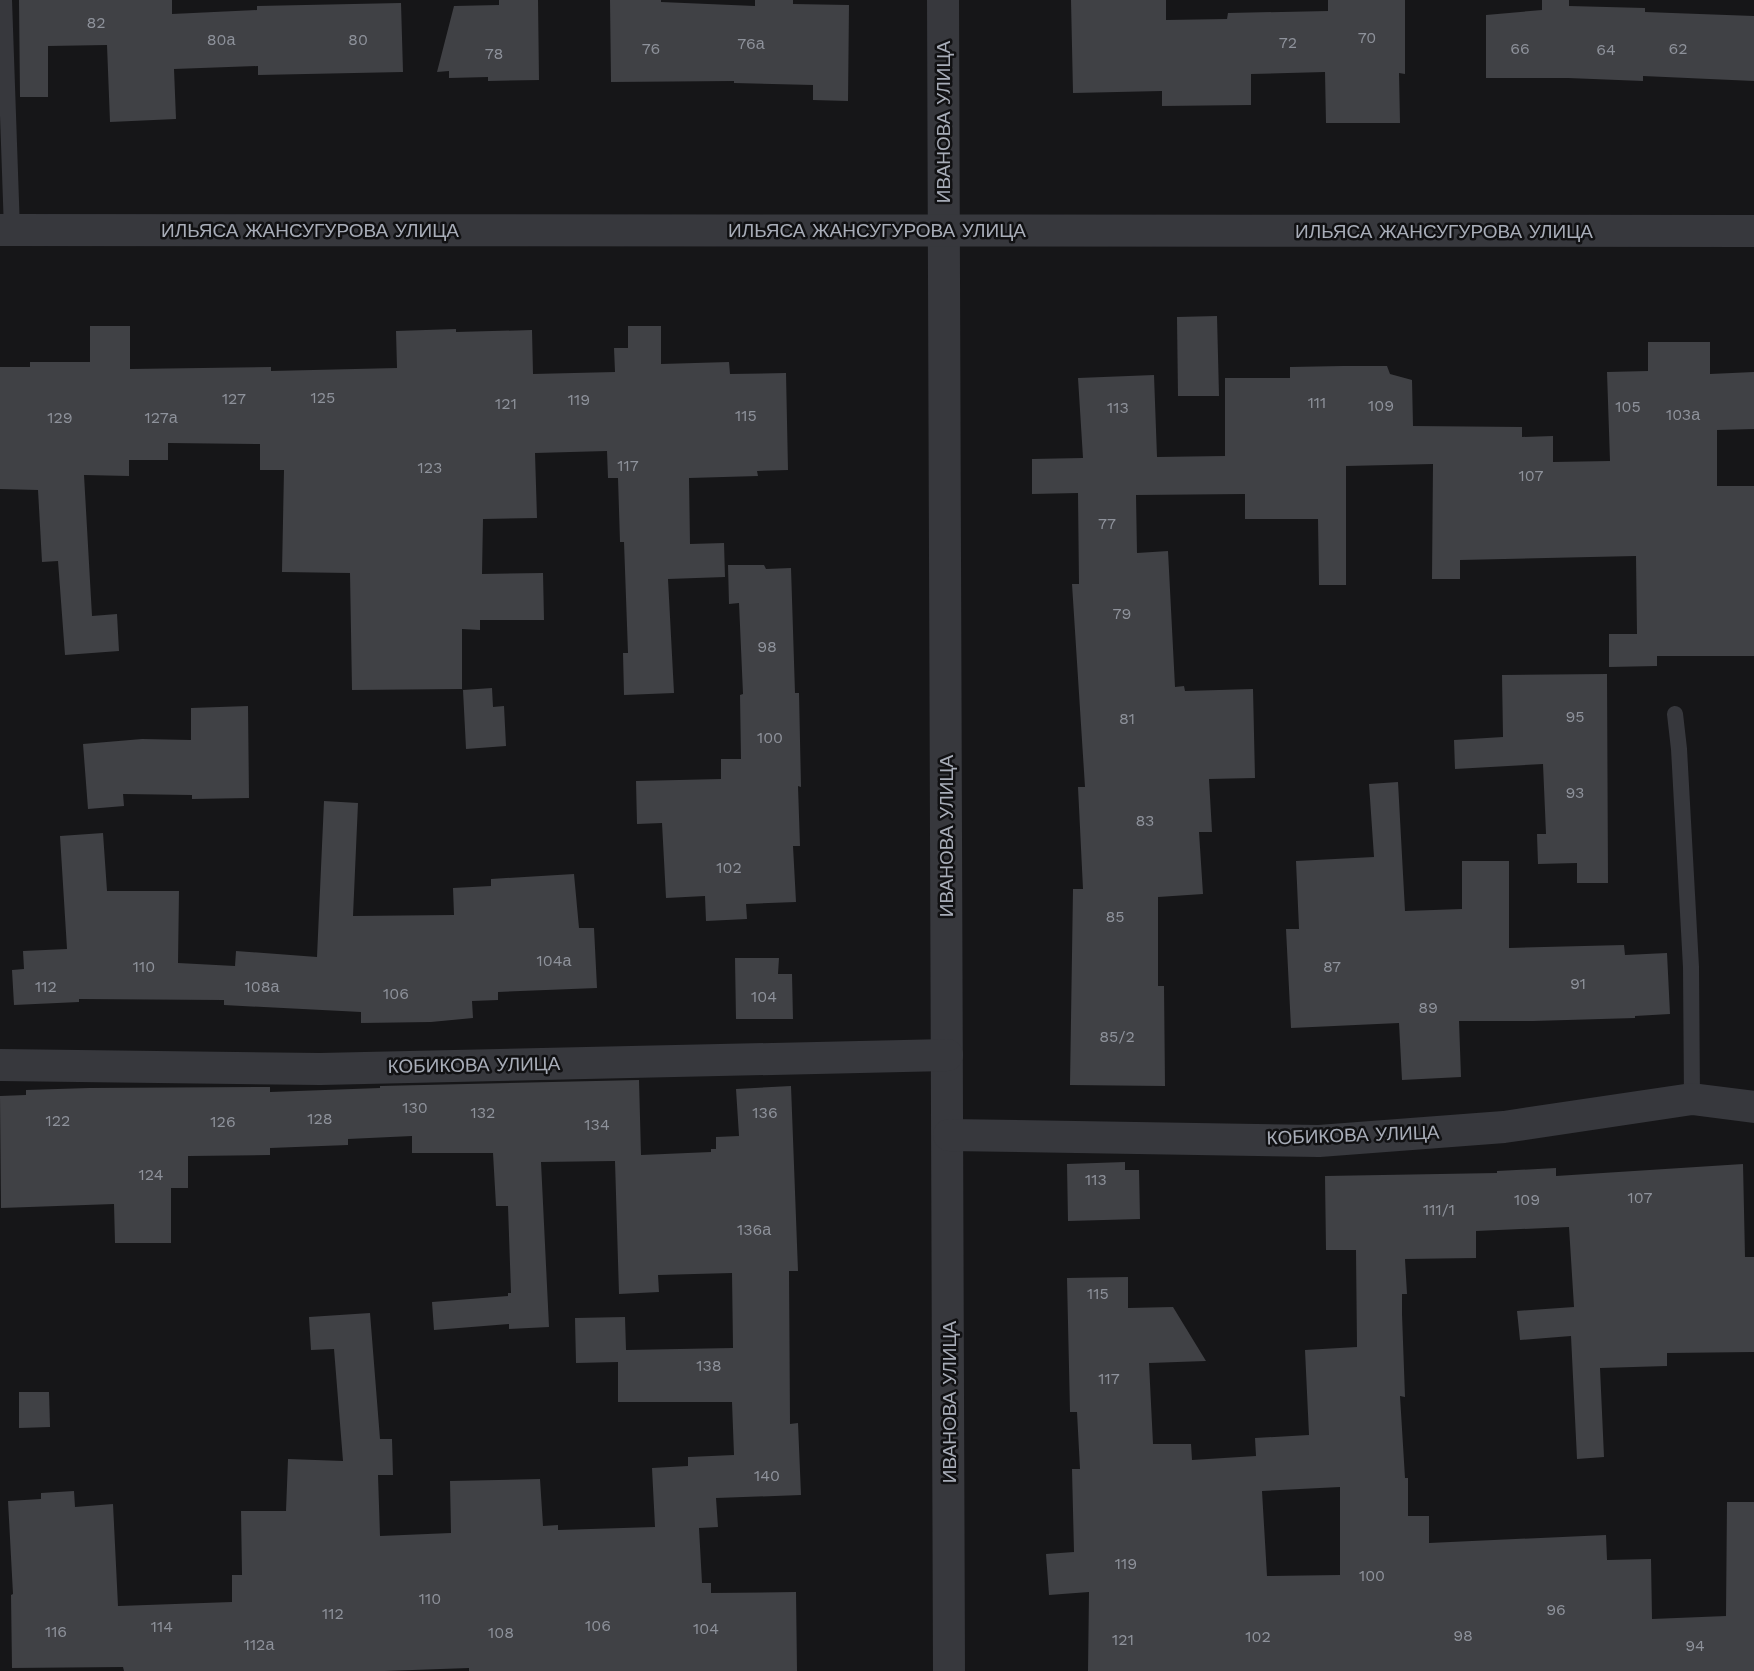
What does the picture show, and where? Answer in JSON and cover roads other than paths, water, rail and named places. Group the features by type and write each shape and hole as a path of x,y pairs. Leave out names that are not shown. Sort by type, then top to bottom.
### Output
{"street":[{"name":"ИВАНОВА УЛИЦА","path":"943,0 949,1671"},
{"name":"ИЛЬЯСА ЖАНСУГУРОВА УЛИЦА","path":"6,230 1754,231"},
{"name":"КОБИКОВА УЛИЦА","path":"0,1065 320,1069 947,1055"},
{"name":"КОБИКОВА УЛИЦА","path":"949,1135 1320,1141 1504,1127 1692,1099 1754,1107"}],"lane":[{"path":"4,0 6,230"},
{"path":"1675,714 1692,967 1692,1099"}]}
